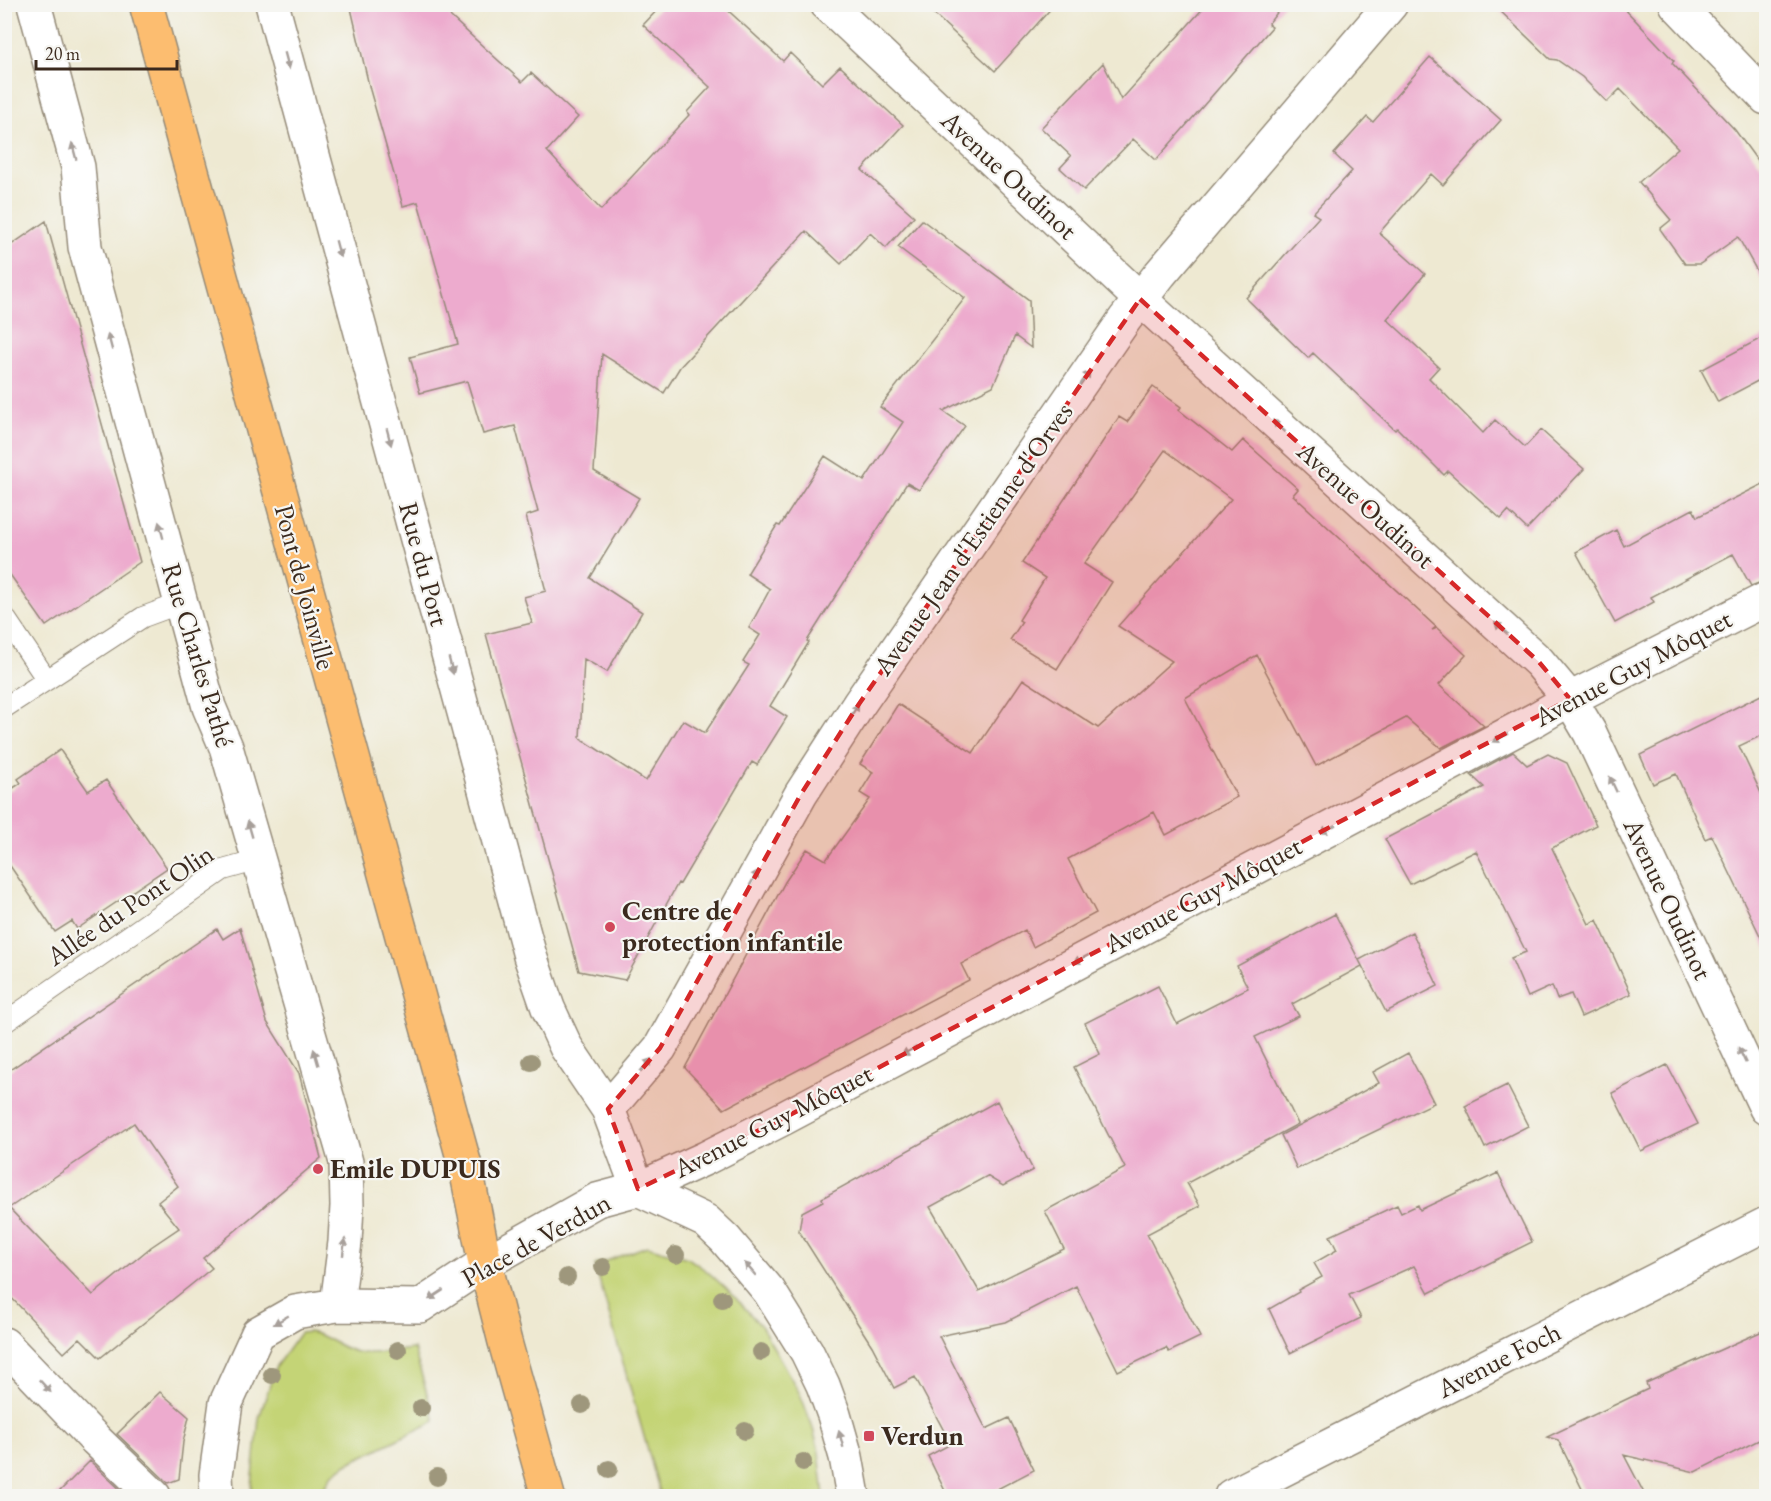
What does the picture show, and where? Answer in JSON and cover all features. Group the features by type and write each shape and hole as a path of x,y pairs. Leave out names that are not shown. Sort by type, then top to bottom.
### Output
{"main road":[{"name":"Pont de Joinville","path":"146,4 466,1169 504,1342 548,1497"}],"street":[{"name":"Rue Charles Pathé","path":"33,4 78,167 85,247 209,707 226,747 346,1162 347,1215 337,1305"},
{"name":"Rue du Port","path":"272,4 530,956 548,1008 566,1047 608,1109 638,1189"},
{"name":"Avenue Oudinot","path":"827,4 1140,299 1539,662 1570,699 1590,733 1767,1108"},
{"name":"Avenue Jean d'Estienne d'Orves","path":"608,1109 660,1048 801,794 859,704 1140,299 1391,4"},
{"path":"1676,4 1767,98"},
{"name":"Avenue Guy Môquet","path":"638,1189 706,1158 786,1117 1570,699 1767,598"},
{"name":"Place de Verdun","path":"217,1497 216,1475 226,1403 258,1333 295,1312 337,1305 420,1306 485,1263 597,1200 638,1189 706,1221 725,1239 769,1291 807,1352 823,1385 843,1446 853,1497"},
{"name":"Avenue Foch","path":"1231,1497 1767,1224"},
{"path":"4,1344 154,1497"}],"lane":[{"path":"4,708 143,617 181,603"},
{"path":"4,616 47,680"},
{"name":"Allée du Pont Olin","path":"4,1023 223,870 259,860"}],"highlighted area":[{"path":"1140,299 1539,662 1570,699 786,1117 638,1189 608,1109 660,1048 801,794 859,704"}],"green space":[{"path":"647,1246 688,1258 708,1272 762,1327 800,1394 812,1425 819,1452 824,1496 661,1496 595,1265"},
{"path":"309,1332 355,1352 414,1349 435,1421 347,1464 332,1475 322,1496 251,1496 259,1418 276,1366 300,1333"}],"building":[{"path":"350,4 444,4 451,17 522,82 531,73 578,117 547,151 601,210 689,115 687,112 710,87 643,25 663,4 721,4 783,61 790,53 822,84 840,66 903,125 862,170 914,216 886,248 870,233 841,264 806,231 680,367 664,393 602,354 594,471 639,498 590,578 642,612 607,672 584,659 580,738 646,781 683,720 705,733 749,665 743,662 760,635 749,628 770,589 747,574 777,525 780,526 825,456 864,481 903,422 880,407 965,298 898,247 922,220 1029,300 1031,348 1015,336 993,386 943,411 965,426 919,490 907,483 807,641 809,642 770,706 787,717 757,765 752,762 680,884 678,883 625,980 579,971 486,634 532,623 524,597 546,591 526,516 538,512 515,426 483,434 467,381 420,393 410,357 458,344 418,202 403,206 370,90"},
{"path":"923,4 1055,4 995,71"},
{"path":"1207,4 1284,4 1268,24 1272,27 1156,160 1133,139 1084,190 1060,168 1071,156 1041,128 1103,63 1121,100"},
{"path":"1493,4 1620,4 1735,130 1767,174 1767,289 1738,237 1700,264 1685,264 1660,229 1671,220 1639,182 1678,148 1620,89 1607,102 1582,77 1557,60 1550,59"},
{"path":"1430,57 1501,120 1443,185 1431,174 1379,233 1425,274 1387,319 1439,367 1429,378 1483,433 1495,420 1525,447 1541,430 1584,469 1527,529 1508,511 1501,519 1448,471 1444,475 1397,428 1395,430 1313,353 1308,358 1246,298 1319,217 1313,213 1352,171 1334,154 1367,117 1373,122"},
{"path":"46,221 140,562 46,626 4,566 4,250"},
{"path":"1767,335 1767,376 1718,402 1701,370"},
{"path":"1153,387 1181,407 1179,410 1232,452 1243,440 1298,489 1293,495 1436,627 1432,630 1437,628 1466,655 1439,685 1484,726 1441,748 1406,718 1316,766 1257,655 1185,698 1237,797 1166,835 1154,812 1068,859 1096,913 1033,947 1025,930 961,964 969,980 724,1109 685,1068 785,882 807,849 826,860 870,799 860,793 873,772 860,764 898,704 973,753 1023,679 1098,728 1172,661 1118,626 1231,499 1165,450 1084,564 1112,582 1057,669 1010,640 1022,622 1019,620 1045,578 1022,563 1119,417 1127,422"},
{"path":"1767,482 1767,580 1751,586 1733,554 1651,597 1654,602 1615,623 1576,552 1616,530 1624,546 1693,509 1697,517"},
{"path":"1767,692 1767,733 1739,746 1767,806 1767,950 1712,836 1705,839 1676,774 1653,784 1640,755"},
{"path":"60,750 88,791 106,780 167,868 77,929 72,921 55,932 4,857 4,794 21,783 18,779"},
{"path":"1513,752 1527,765 1548,754 1567,763 1596,825 1552,848 1589,924 1597,920 1631,994 1581,1017 1571,994 1557,999 1552,986 1528,997 1511,958 1526,952 1476,851 1410,884 1385,839 1484,787 1471,775"},
{"path":"1335,914 1362,966 1292,1004 1299,1016 1255,1037 1298,1124 1187,1183 1200,1206 1147,1234 1200,1337 1169,1352 1166,1348 1118,1371 1076,1286 1006,1322 939,1336 986,1429 1009,1418 1034,1470 982,1497 948,1497 928,1456 951,1444 915,1377 894,1388 872,1346 799,1231 802,1212 823,1201 822,1198 997,1101 1033,1170 1003,1186 987,1176 930,1207 979,1291 1064,1249 1045,1211 1125,1168 1074,1067 1100,1054 1085,1023 1158,986 1177,1024 1248,988 1237,966"},
{"path":"240,928 267,1022 299,1073 321,1158 203,1258 212,1268 100,1358 80,1338 64,1353 4,1290 4,1074 217,929 223,939","holes":["134,1123 178,1186 158,1202 179,1228 151,1247 93,1295 9,1208"]},
{"path":"1412,932 1438,986 1386,1012 1359,960"},
{"path":"1408,1053 1434,1103 1297,1169 1281,1135 1379,1083 1373,1072"},
{"path":"1667,1065 1698,1124 1641,1151 1612,1093"},
{"path":"1507,1085 1528,1126 1485,1148 1465,1106"},
{"path":"1498,1173 1532,1242 1429,1293 1414,1266 1349,1295 1361,1318 1290,1353 1269,1309 1322,1277 1314,1263 1337,1250 1330,1236 1397,1205 1401,1213 1418,1205 1420,1210"},
{"path":"1767,1329 1767,1436 1695,1472 1624,1455 1646,1497 1586,1497 1558,1440 1547,1437 1648,1389 1646,1383"},
{"path":"160,1392 189,1417 183,1442 179,1479 168,1483 117,1434"},
{"path":"90,1461 128,1497 54,1497"}],"place":[{"name":"Centre de protection infantile","path":"610,927"},
{"name":"Emile DUPUIS","path":"318,1169"},
{"name":"Verdun","path":"869,1436"}]}
